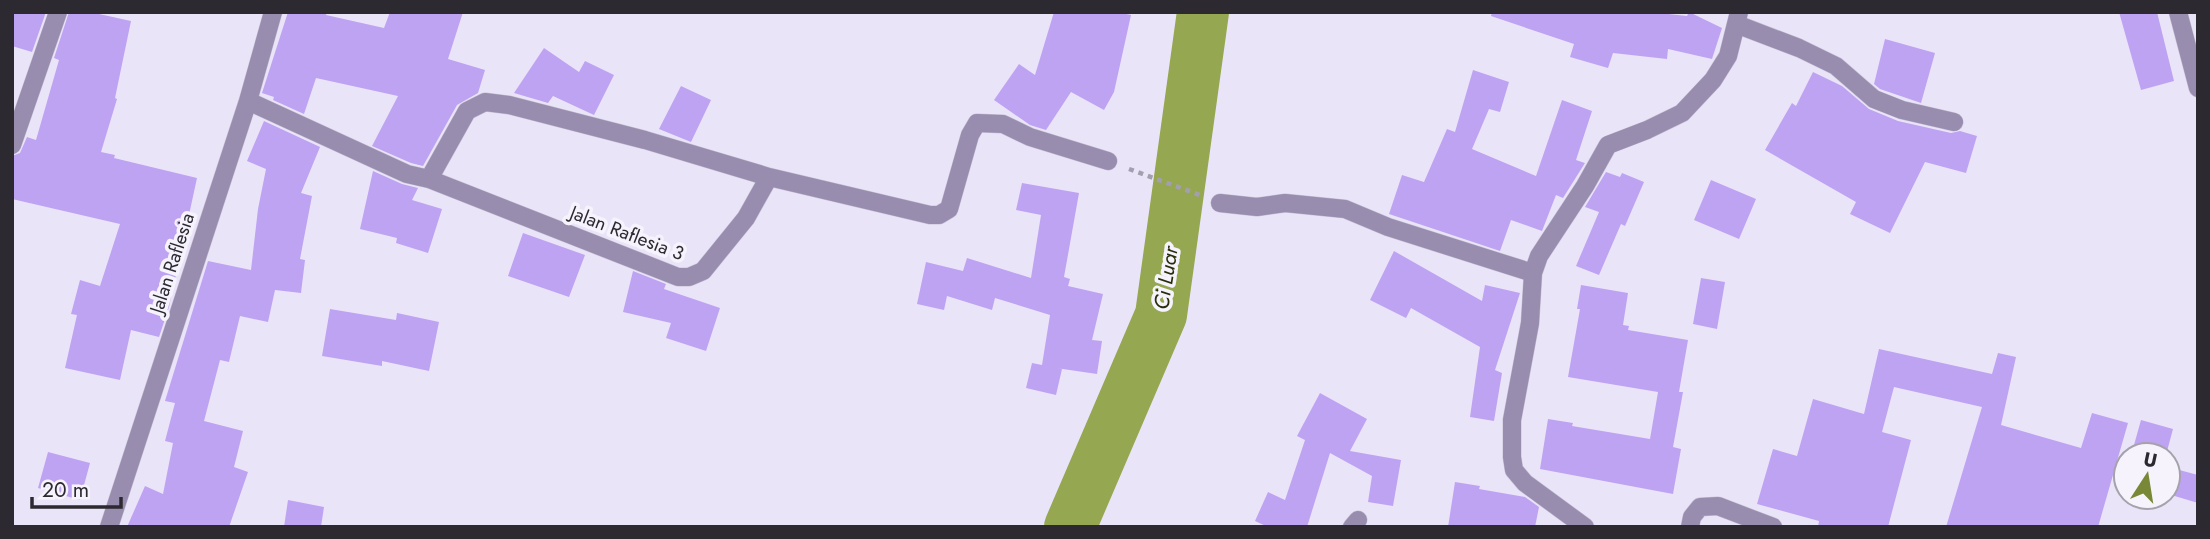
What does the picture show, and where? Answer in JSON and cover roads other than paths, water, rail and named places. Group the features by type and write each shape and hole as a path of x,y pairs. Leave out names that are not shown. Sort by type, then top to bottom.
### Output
{"street":[{"path":"12,145 58,12"},
{"name":"Jalan Raflesia","path":"109,527 248,101 273,12"},
{"path":"2178,12 2198,88"},
{"path":"1585,527 1525,483 1514,470 1513,420 1530,323 1533,273 1539,256 1585,186 1608,145 1682,113 1718,72 1728,56 1738,18 1836,66 1874,99 1902,110 1954,122"},
{"name":"Jalan Raflesia 3","path":"248,101 407,174 429,179 678,277 689,277 703,271 746,218 769,177"},
{"path":"429,179 467,111 485,102 509,105 645,140 769,177 930,215 939,215 949,209 970,135 978,123 1003,124 1030,137 1108,161"},
{"path":"1220,202 1258,207 1299,204 1345,209 1388,227 1533,273"},
{"path":"1690,527 1696,510 1700,507 1718,506 1773,527"}],"waterway":[{"name":"Ci Luar","path":"1070,527 1161,315 1203,12"}]}
